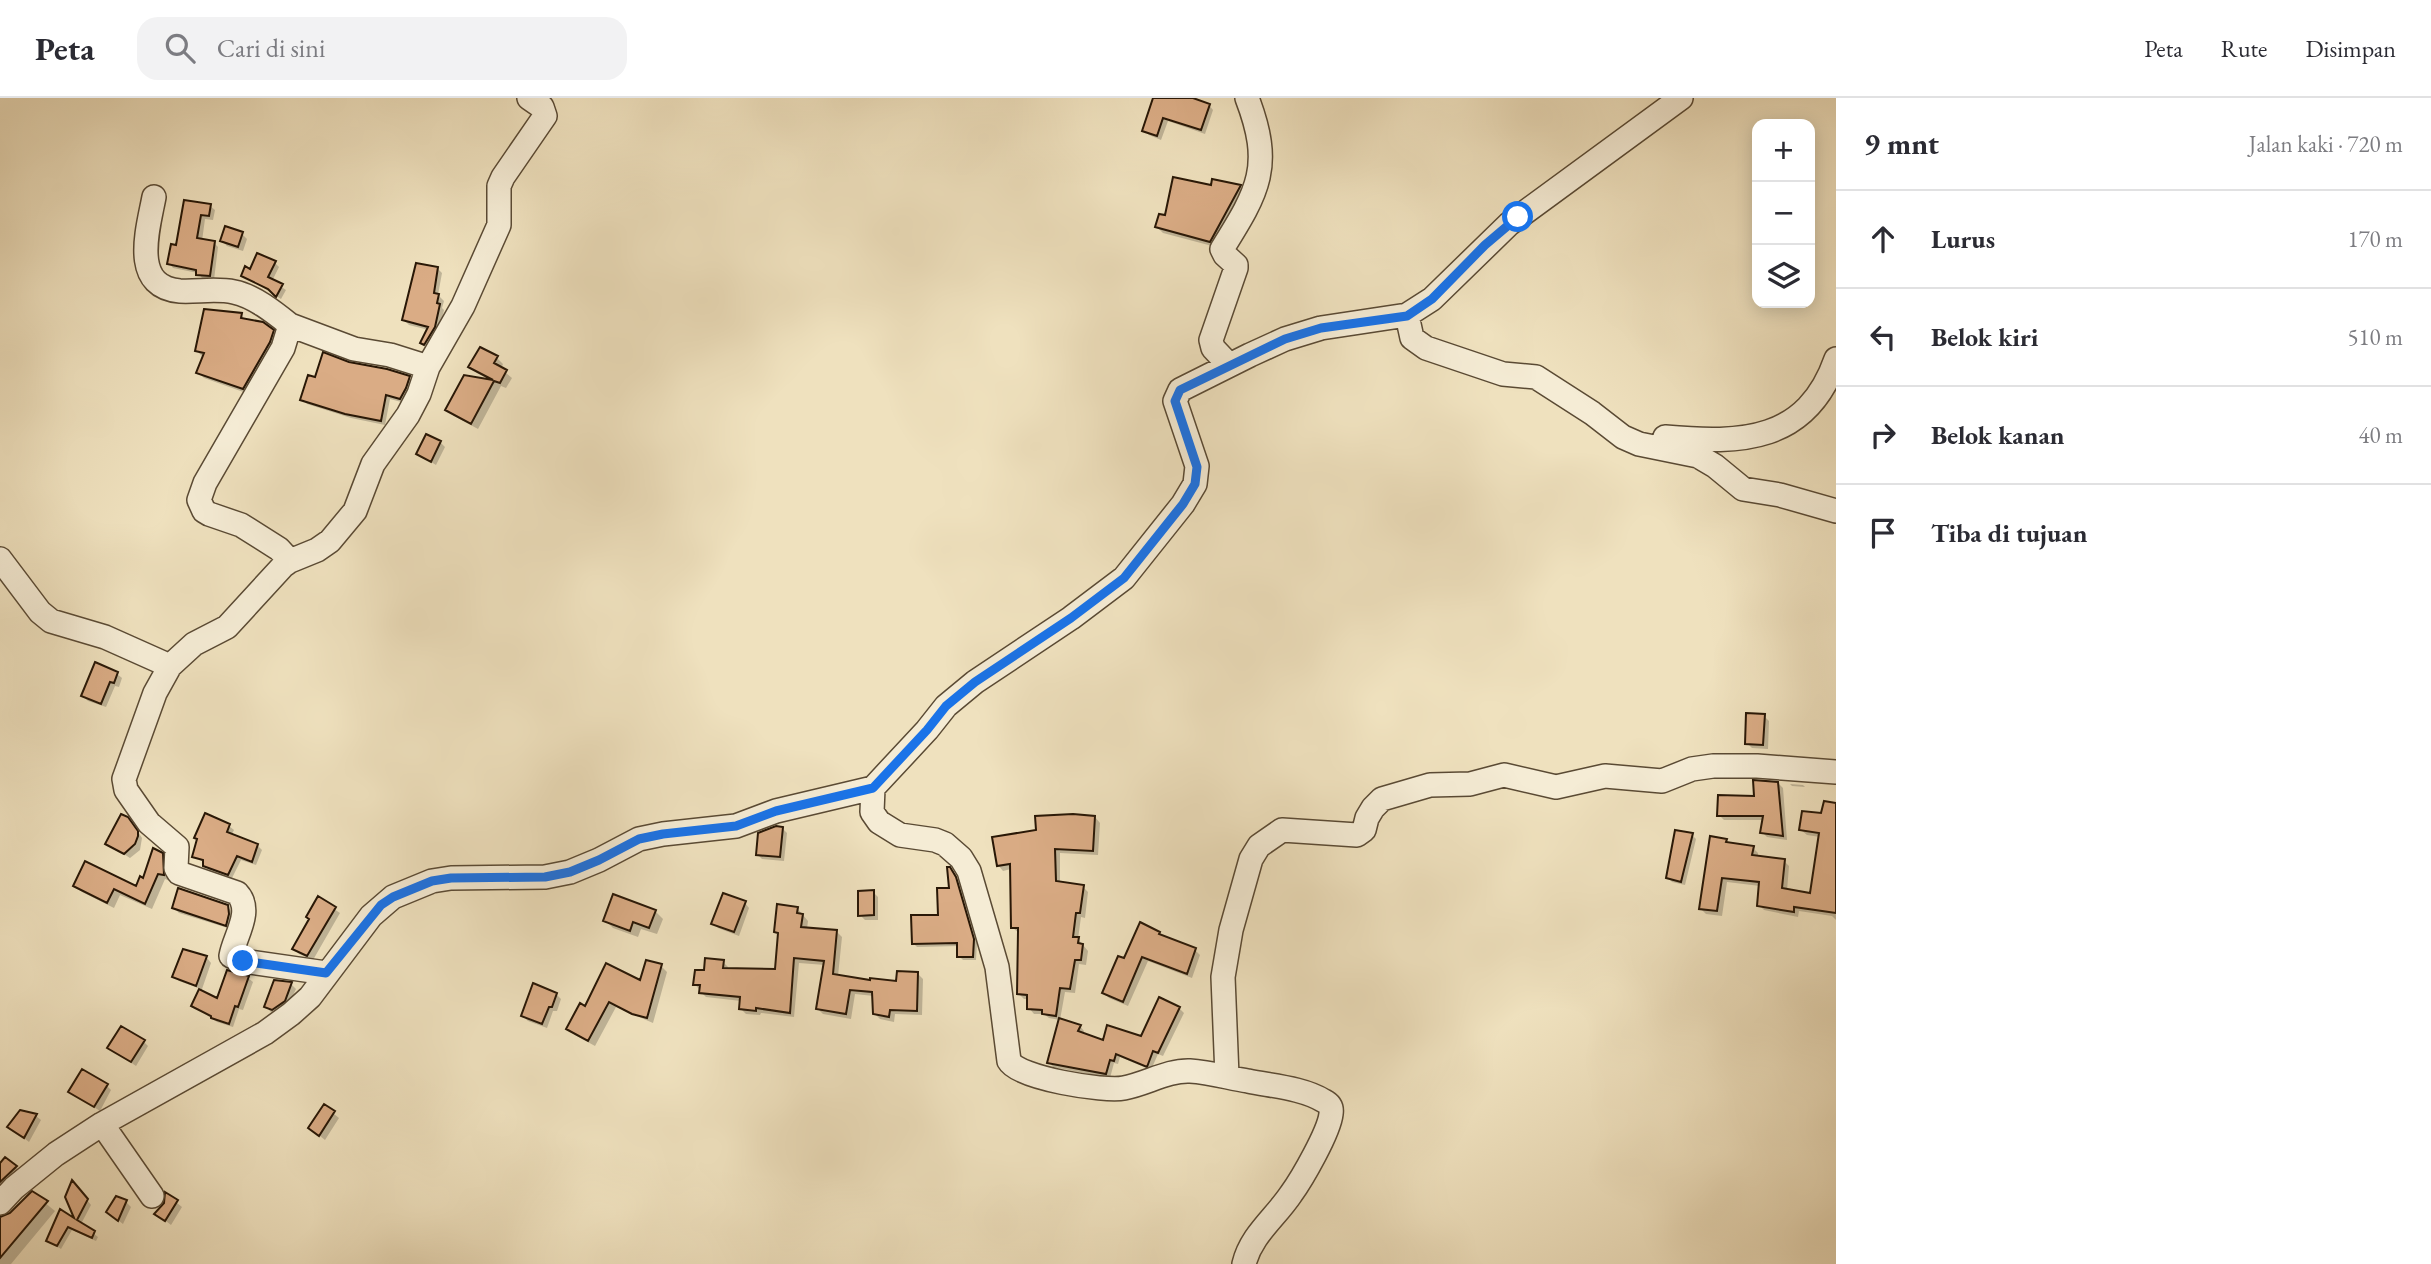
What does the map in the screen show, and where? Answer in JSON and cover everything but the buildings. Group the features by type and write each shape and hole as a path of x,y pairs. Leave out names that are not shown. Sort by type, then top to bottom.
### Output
{"street":[{"path":"326,973 243,961 231,956 244,914 241,898 237,893 179,873 176,862 177,847 149,823 126,790 124,779 155,693 170,666 194,644 227,627 290,561 317,550 348,522 361,498 373,464 408,415 419,394 428,367 463,306 499,225 499,186 502,177 545,116 542,107 529,98"},
{"path":"1229,365 1213,348 1211,340 1236,268 1225,255 1223,248 1252,197 1261,172 1261,143 1247,98"},
{"path":"0,1203 56,1154 102,1124 265,1033 310,997 381,905 393,897 432,881 451,878 545,877 584,867 639,839 736,826 776,811 873,788 946,706 975,682 1071,618 1124,578 1183,504 1195,484 1197,467 1175,401 1180,390 1285,339 1321,328 1407,316 1432,299 1509,224 1681,98"},
{"path":"154,197 146,237 145,259 152,277 171,289 235,292 276,314 290,325 354,349 390,355 428,367"},
{"path":"1407,316 1410,334 1421,345 1503,374 1536,377 1616,432 1639,444 1698,456 1743,489 1792,498 1836,511"},
{"path":"290,325 284,348 205,483 200,500 204,511 241,525 279,549 290,561"},
{"path":"1616,432 1717,440 1762,436 1784,427 1808,408 1824,386 1836,359"},
{"path":"0,559 40,612 51,621 105,637 170,666"},
{"path":"1227,1076 1223,977 1231,930 1251,859 1259,846 1282,830 1357,835 1364,830 1367,818 1382,799 1430,785 1469,784 1504,775 1556,787 1605,776 1662,781 1692,769 1713,766 1757,766 1836,772"},
{"path":"873,788 872,811 879,822 900,835 945,844 961,858 969,871 997,967 1011,1066 1029,1075 1097,1088 1120,1089 1174,1072 1189,1071 1227,1076 1324,1100 1331,1109 1331,1117 1320,1143 1291,1195 1252,1243 1244,1264"},
{"path":"102,1124 152,1196"}],"route":[{"path":"243,961 326,973 381,905 393,897 432,881 451,878 545,877 570,872 639,839 736,826 776,811 873,788 946,706 975,682 1071,618 1124,578 1158,537 1183,504 1195,484 1197,475 1197,467 1175,401 1180,390 1285,339 1321,328 1407,316 1432,299 1485,245 1518,217"}]}
